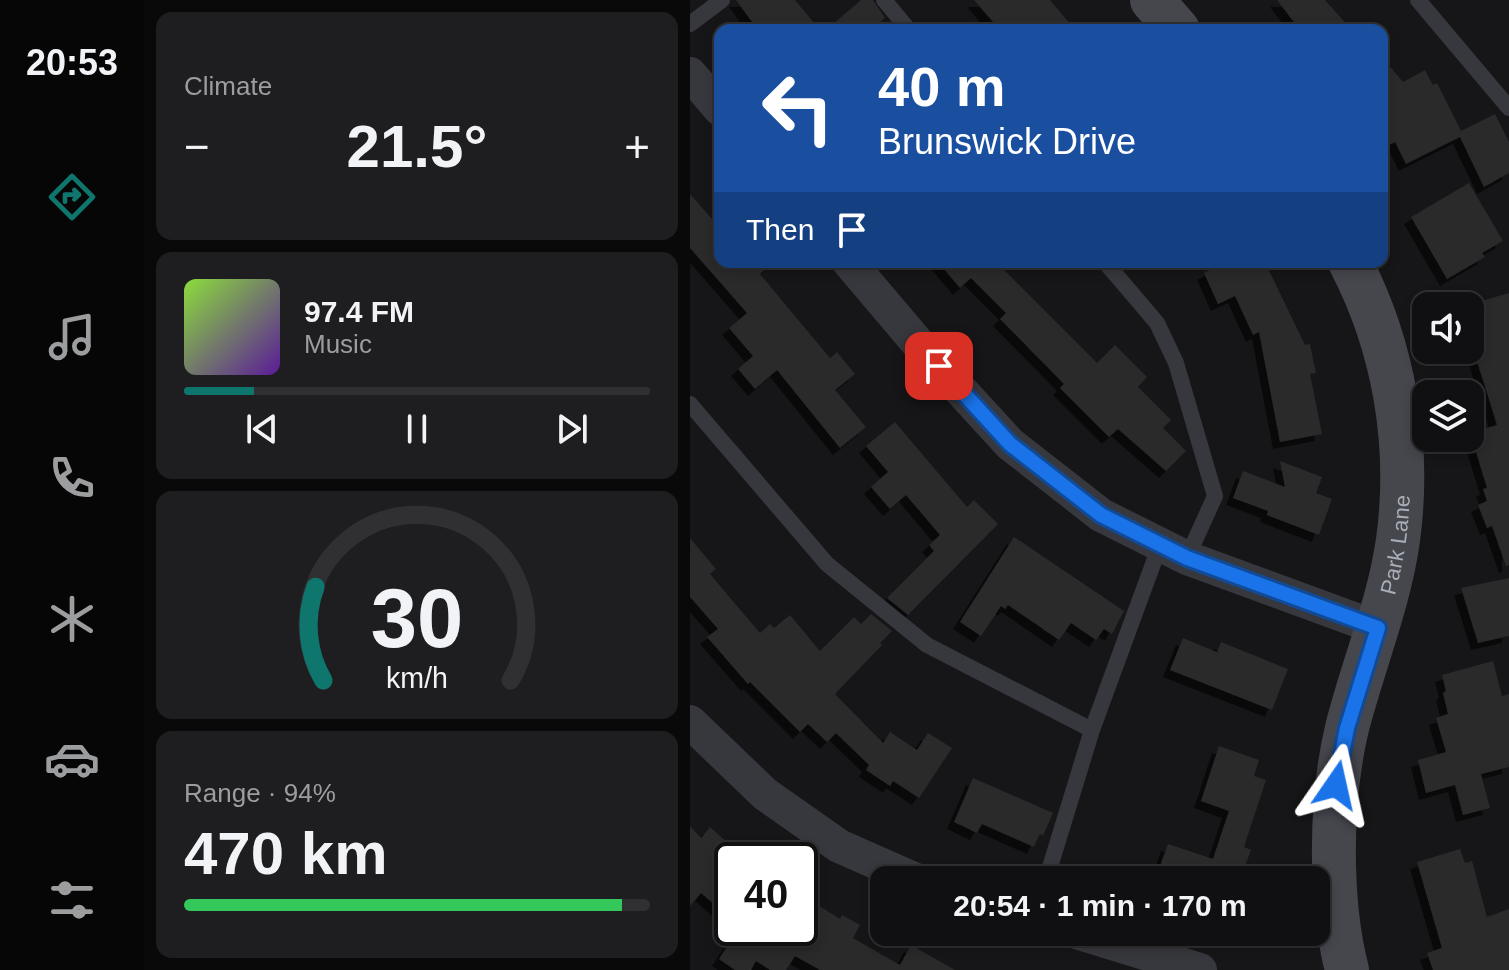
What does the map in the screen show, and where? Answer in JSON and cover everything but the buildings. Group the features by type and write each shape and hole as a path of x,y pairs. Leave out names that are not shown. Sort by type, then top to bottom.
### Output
{"street":[{"path":"1152,0 1173,24"},
{"path":"690,74 714,102"},
{"path":"854,268 1010,444 1101,515 1173,551 1378,628"},
{"name":"Park Lane","path":"1347,970 1340,945 1335,873 1336,785 1347,728 1378,628 1398,541 1403,470 1393,375 1367,294 1353,268"},
{"path":"690,722 765,794 839,846 884,866"},
{"path":"1122,946 1200,970"}],"lane":[{"path":"690,24 722,0"},
{"path":"884,0 904,24"},
{"path":"1418,0 1509,108"},
{"path":"1050,866 1092,730 1173,551 1215,496 1176,363 1157,323 1110,268"},
{"path":"690,404 827,564 927,645 1092,730"}],"route":[{"path":"939,366 1010,444 1101,515 1187,558 1378,628 1347,728 1336,785"}]}
